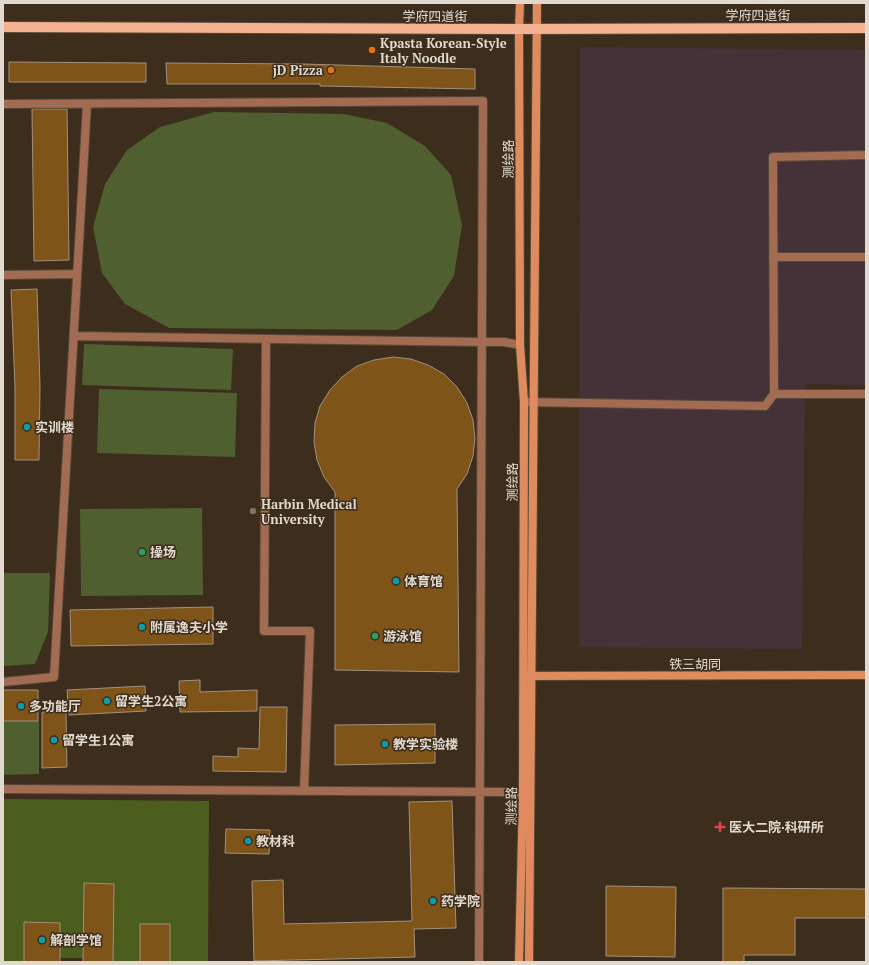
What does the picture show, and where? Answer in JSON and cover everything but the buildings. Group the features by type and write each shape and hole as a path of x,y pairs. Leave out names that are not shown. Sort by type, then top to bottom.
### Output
{"main road":[{"name":"测绘路","path":"520,3 520,345 524,402 528,676 529,962"},
{"name":"测绘路","path":"519,962 523,794 528,676 534,402 537,3"},
{"name":"学府四道街","path":"3,27 519,29 866,28"},
{"name":"铁三胡同","path":"528,676 866,675"}],"street":[{"path":"3,104 483,101 478,962"},
{"path":"3,682 54,677 87,104"},
{"path":"524,402 765,406 774,394 773,157 866,155"},
{"path":"774,257 866,257"},
{"path":"3,275 77,274"},
{"path":"74,336 504,342 520,345"},
{"path":"266,339 264,631 310,631 304,791"},
{"path":"774,394 866,394"},
{"path":"3,789 479,792 523,794"}],"shaded area":[{"path":"580,47 866,50 866,385 805,384 802,649 579,647"}],"green space":[{"path":"214,112 344,114 387,123 425,146 451,175 462,225 454,276 432,310 397,330 169,328 125,304 102,273 93,227 105,184 127,150 160,127"},
{"path":"84,344 233,349 231,390 82,385"},
{"path":"99,389 237,393 235,457 97,453"},
{"name":"操场","path":"202,508 203,595 81,596 80,509"},
{"path":"3,573 50,573 48,632 35,664 3,666"},
{"path":"3,721 39,721 39,774 3,775"},
{"path":"3,799 209,801 208,962 170,962 170,924 141,924 140,962 113,962 113,884 84,883 83,958 60,958 60,923 25,923 24,962 3,962"}],"place":[{"name":"Kpasta Korean-Style Italy Noodle","path":"372,50"},
{"name":"jD Pizza","path":"331,70"},
{"name":"实训楼","path":"27,427"},
{"name":"Harbin Medical University","path":"253,511"},
{"name":"操场","path":"142,552"},
{"name":"体育馆","path":"396,581"},
{"name":"附属逸夫小学","path":"142,627"},
{"name":"游泳馆","path":"375,636"},
{"name":"留学生2公寓","path":"107,701"},
{"name":"多功能厅","path":"21,706"},
{"name":"留学生1公寓","path":"54,740"},
{"name":"教学实验楼","path":"385,744"},
{"name":"医大二院·科研所","path":"720,827"},
{"name":"教材科","path":"248,841"},
{"name":"药学院","path":"433,901"},
{"name":"解剖学馆","path":"42,940"}]}
